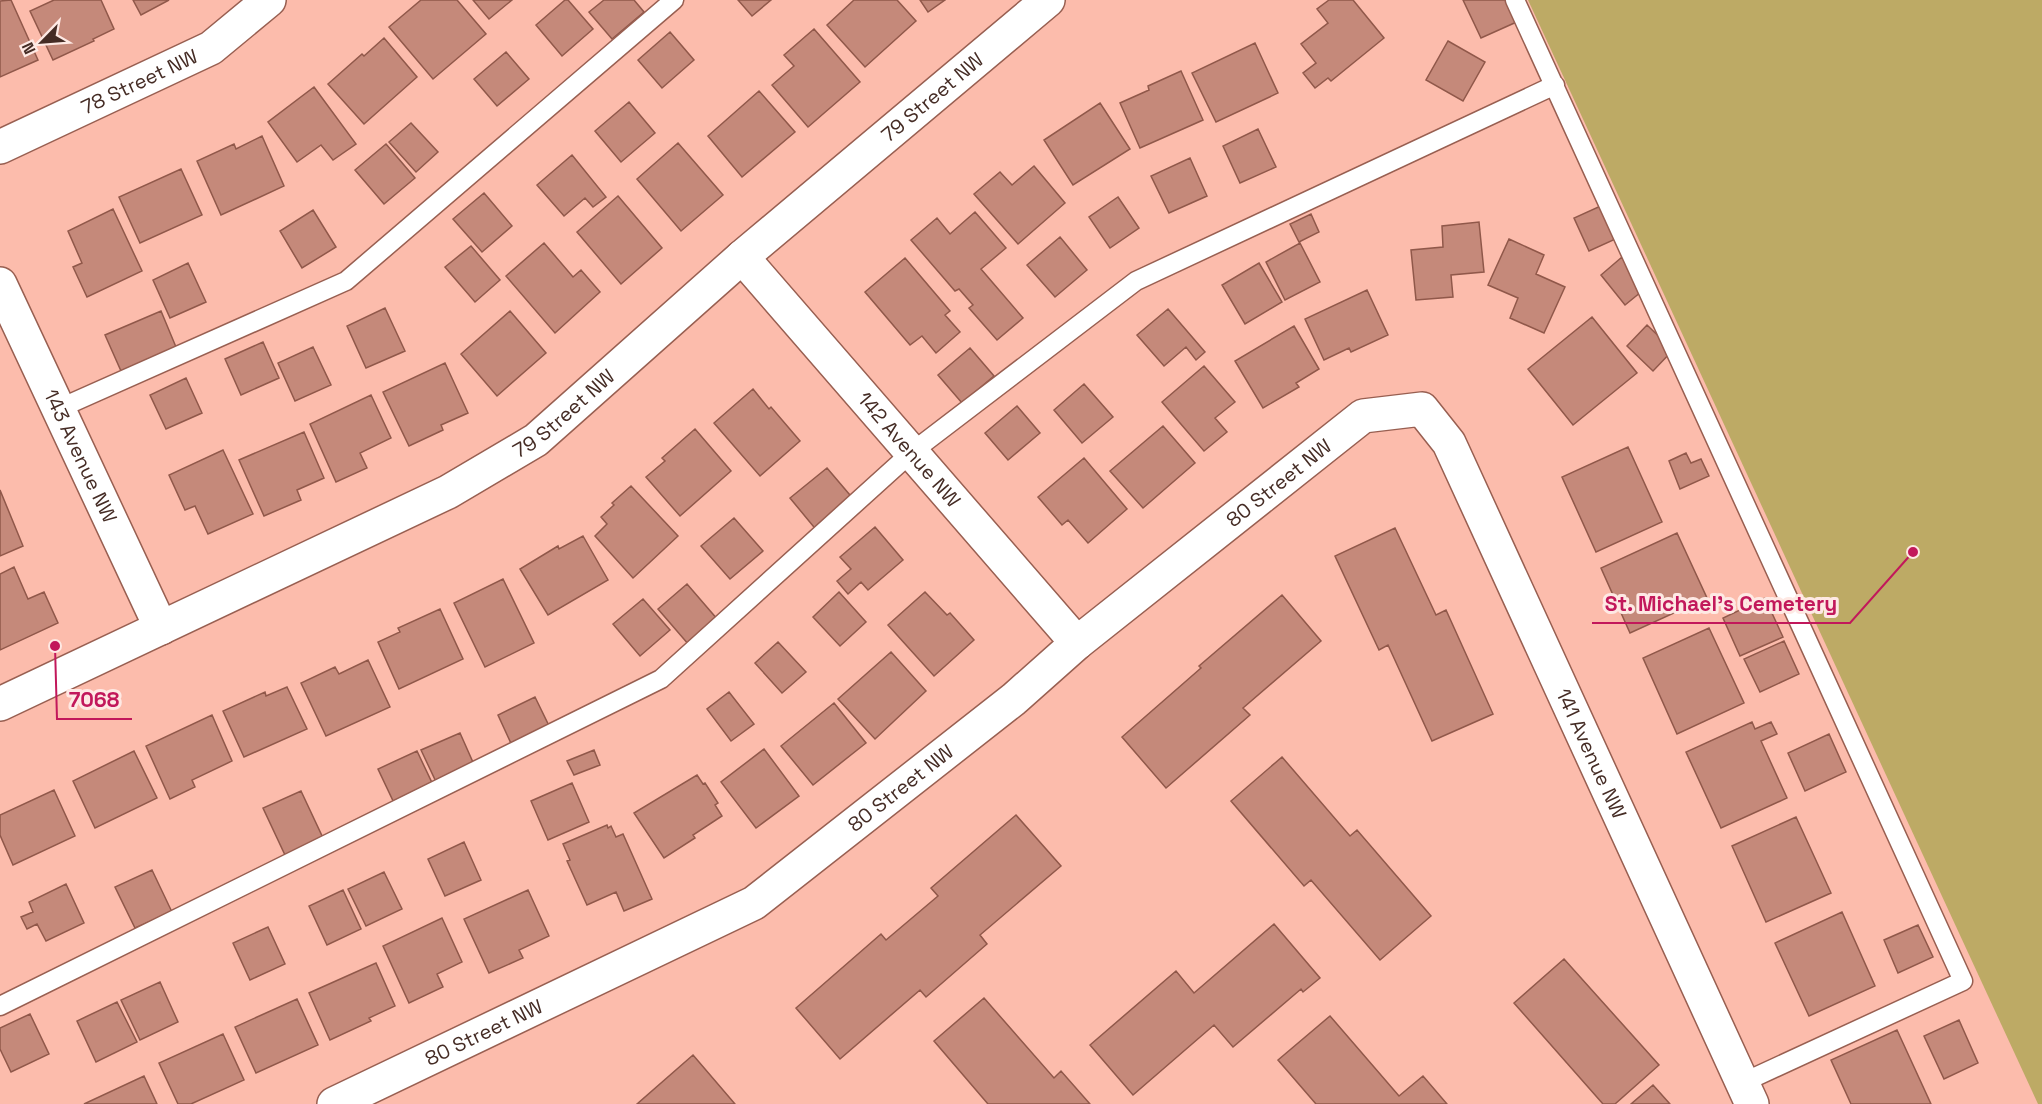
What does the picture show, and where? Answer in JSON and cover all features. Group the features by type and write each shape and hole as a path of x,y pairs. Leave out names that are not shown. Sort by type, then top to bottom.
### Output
{"street":[{"name":"78 Street NW","path":"0,147 211,48 269,0"},
{"name":"79 Street NW","path":"0,704 448,492 536,440 742,257 1048,0"},
{"name":"142 Avenue NW","path":"742,257 1077,643"},
{"name":"143 Avenue NW","path":"0,284 161,628"},
{"name":"141 Avenue NW","path":"1422,409 1449,443 1747,1093"},
{"name":"80 Street NW","path":"334,1104 754,903 1014,699 1077,643 1363,416 1422,409"}],"lane":[{"path":"58,409 346,282 674,0"},
{"path":"1515,0 1963,981 1747,1093"},
{"path":"0,1006 661,679 912,452 1136,280 1555,85"}],"shaded area":[{"path":"1528,0 2042,0 2042,1104 2038,1104"}],"building":[{"path":"11,0 38,60 0,77 0,1"},
{"path":"54,0 101,0 114,29 53,60 30,11"},
{"path":"133,0 169,0 141,15"},
{"path":"421,0 457,0 486,34 433,79 389,27"},
{"path":"473,0 512,0 489,19"},
{"path":"565,0 568,0 593,29 562,56 536,25"},
{"path":"604,0 634,0 644,12 612,39 589,12"},
{"path":"738,0 771,0 752,16"},
{"path":"854,0 897,0 916,21 865,67 827,25"},
{"path":"920,0 945,0 928,12"},
{"path":"1329,0 1353,0 1384,38 1331,81 1328,78 1315,88 1303,73 1316,63 1301,44 1328,23 1317,9"},
{"path":"1463,0 1512,0 1521,20 1481,38"},
{"path":"814,29 860,82 808,127 772,85 794,66 784,55"},
{"path":"670,32 694,60 662,88 638,60"},
{"path":"384,38 417,77 364,124 328,84"},
{"path":"1448,41 1485,62 1463,101 1426,80"},
{"path":"1255,43 1278,93 1216,122 1192,73"},
{"path":"506,52 529,79 497,106 474,79"},
{"path":"1181,71 1203,120 1140,148 1120,103 1149,90 1148,86"},
{"path":"314,87 356,144 333,160 321,145 297,162 268,122"},
{"path":"759,91 795,132 742,177 708,136"},
{"path":"629,102 655,133 621,162 595,131"},
{"path":"1100,103 1130,149 1073,185 1044,140"},
{"path":"411,123 438,152 416,172 389,142"},
{"path":"1258,129 1276,167 1240,183 1223,146"},
{"path":"262,136 284,186 221,215 197,161 234,144 236,149"},
{"path":"678,143 723,195 681,231 637,179"},
{"path":"386,144 415,178 384,204 355,170"},
{"path":"572,155 606,197 593,207 585,198 564,216 537,185"},
{"path":"1190,158 1207,196 1169,213 1151,176"},
{"path":"1034,166 1065,203 1018,244 974,194 1000,172 1012,185"},
{"path":"181,169 202,215 140,243 119,197"},
{"path":"484,193 512,226 482,252 453,219"},
{"path":"618,196 662,248 621,284 577,232"},
{"path":"1118,197 1139,228 1110,248 1089,217"},
{"path":"1605,204 1620,237 1589,251 1574,218"},
{"path":"113,209 142,271 87,297 73,267 82,263 68,231"},
{"path":"313,210 336,247 302,268 280,231"},
{"path":"975,212 1006,248 981,269 1023,318 997,340 969,308 973,305 959,289 955,291 911,240 937,218 950,234"},
{"path":"1311,214 1319,232 1299,242 1290,224"},
{"path":"1479,222 1484,272 1451,275 1453,297 1416,300 1411,250 1443,247 1442,226"},
{"path":"1060,237 1087,270 1055,297 1027,265"},
{"path":"1509,239 1544,255 1536,274 1565,287 1544,333 1510,318 1518,298 1488,285"},
{"path":"544,243 573,277 581,270 600,292 555,333 506,276"},
{"path":"1300,243 1320,282 1285,300 1266,262"},
{"path":"471,246 500,280 475,302 445,267"},
{"path":"1622,257 1646,288 1625,305 1601,275"},
{"path":"905,258 950,311 945,315 960,332 936,353 922,336 910,345 865,292"},
{"path":"188,263 206,302 170,318 153,280"},
{"path":"1259,263 1282,302 1245,324 1222,285"},
{"path":"1367,290 1388,335 1351,352 1349,348 1324,360 1305,319"},
{"path":"385,308 405,351 366,368 347,326"},
{"path":"1168,309 1205,352 1196,360 1186,347 1164,366 1137,335"},
{"path":"161,311 176,347 121,371 105,335"},
{"path":"510,311 546,353 497,396 461,354"},
{"path":"1592,317 1637,373 1573,425 1528,369"},
{"path":"1647,325 1673,350 1653,371 1627,346"},
{"path":"1294,326 1319,369 1296,383 1299,387 1263,408 1235,361"},
{"path":"263,342 279,378 241,395 225,359"},
{"path":"313,347 331,385 295,401 278,363"},
{"path":"970,348 994,376 962,403 938,375"},
{"path":"445,363 468,413 441,425 443,430 409,446 383,392"},
{"path":"1204,366 1235,402 1215,418 1227,432 1204,451 1162,402"},
{"path":"186,378 202,413 166,429 150,395"},
{"path":"1084,384 1113,417 1082,443 1054,410"},
{"path":"753,389 800,441 760,476 714,423"},
{"path":"371,395 391,438 360,453 367,468 336,482 310,424"},
{"path":"1017,406 1040,433 1008,460 985,433"},
{"path":"1163,426 1195,463 1143,508 1110,471"},
{"path":"695,429 731,471 680,516 646,477 665,461 662,458"},
{"path":"304,432 324,478 297,490 301,500 264,516 239,460"},
{"path":"1628,447 1662,522 1596,552 1562,477"},
{"path":"223,450 253,514 208,534 195,506 185,510 169,475"},
{"path":"1686,453 1691,463 1701,459 1709,476 1680,489 1669,461"},
{"path":"1084,458 1127,509 1088,543 1068,520 1062,525 1038,497"},
{"path":"827,468 855,501 818,532 790,498"},
{"path":"631,486 678,536 633,578 595,536 607,524 601,517 614,505 612,503"},
{"path":"0,490 23,546 0,556"},
{"path":"734,518 763,551 730,579 701,546"},
{"path":"875,527 903,560 868,590 861,582 848,594 837,581 851,569 840,557"},
{"path":"1395,528 1436,615 1446,610 1493,714 1432,741 1388,645 1379,650 1335,556"},
{"path":"1677,533 1707,598 1630,633 1601,568"},
{"path":"583,536 608,580 548,615 520,569 558,546 559,549"},
{"path":"14,567 28,599 44,592 58,623 0,650 0,574"},
{"path":"503,579 534,643 485,667 454,603"},
{"path":"687,584 718,620 689,645 658,609"},
{"path":"839,592 866,622 840,646 813,617"},
{"path":"925,592 947,615 950,613 974,640 934,676 888,625"},
{"path":"1282,595 1321,641 1243,708 1250,715 1166,788 1122,737 1201,668 1199,666"},
{"path":"1765,598 1783,637 1740,656 1723,618"},
{"path":"643,599 670,630 640,656 613,624"},
{"path":"440,609 463,659 399,689 378,642 400,632 398,628"},
{"path":"1709,628 1744,703 1677,734 1643,658"},
{"path":"1784,641 1799,674 1760,692 1744,659"},
{"path":"778,642 806,672 782,693 755,663"},
{"path":"891,652 926,691 875,739 838,699"},
{"path":"368,660 390,707 326,736 301,683 335,667 339,674"},
{"path":"287,687 307,729 244,757 223,711 265,692 266,696"},
{"path":"729,692 754,724 731,741 707,709"},
{"path":"535,697 552,732 514,750 498,715"},
{"path":"834,703 866,743 813,785 781,746"},
{"path":"212,715 232,761 192,780 195,787 170,799 146,746"},
{"path":"1752,722 1755,729 1771,722 1777,734 1761,741 1787,798 1721,828 1686,752"},
{"path":"460,733 476,769 438,786 421,750"},
{"path":"1829,734 1846,772 1805,791 1788,753"},
{"path":"764,749 799,796 756,828 721,782"},
{"path":"594,750 600,765 574,775 567,761"},
{"path":"134,751 157,798 95,828 73,781"},
{"path":"417,751 434,787 395,805 378,769"},
{"path":"1282,757 1350,836 1357,830 1431,916 1380,960 1311,880 1304,886 1231,801"},
{"path":"697,775 718,803 715,805 722,816 693,835 695,838 664,858 634,813"},
{"path":"572,783 589,822 548,840 531,801"},
{"path":"54,790 75,836 13,865 0,835 0,815"},
{"path":"301,791 323,838 285,855 263,808"},
{"path":"1016,815 1061,866 980,935 987,944 926,997 920,990 840,1059 796,1008 881,934 886,940 938,896 931,888"},
{"path":"1796,817 1831,893 1766,922 1732,846"},
{"path":"607,825 608,828 611,826 616,837 623,834 652,899 624,911 616,892 587,905 567,861 570,860 563,844"},
{"path":"464,842 481,880 445,896 428,859"},
{"path":"152,870 172,912 135,928 115,887"},
{"path":"384,872 402,909 366,926 348,889"},
{"path":"66,884 84,923 46,941 37,924 27,929 21,917 33,912 29,902"},
{"path":"343,890 361,929 327,945 309,906"},
{"path":"528,890 549,936 519,950 523,958 489,973 464,919"},
{"path":"1842,912 1875,986 1809,1016 1775,943"},
{"path":"442,918 462,962 437,974 443,987 409,1003 383,946"},
{"path":"1274,924 1320,978 1303,992 1301,989 1233,1047 1214,1025 1133,1095 1090,1045 1176,971 1194,993"},
{"path":"1918,925 1933,957 1898,973 1884,940"},
{"path":"268,927 285,964 250,980 233,943"},
{"path":"1564,959 1659,1065 1615,1104 1603,1104 1514,1003"},
{"path":"376,963 395,1006 369,1018 371,1021 330,1040 309,993"},
{"path":"160,982 178,1022 140,1040 121,1000"},
{"path":"984,998 1054,1078 1061,1071 1090,1104 988,1104 934,1041"},
{"path":"297,999 318,1045 256,1073 235,1027"},
{"path":"117,1002 137,1042 96,1062 77,1021"},
{"path":"30,1014 49,1054 11,1072 0,1049 0,1028"},
{"path":"1330,1016 1399,1096 1423,1076 1447,1104 1316,1104 1278,1060"},
{"path":"1959,1020 1978,1063 1944,1079 1924,1036"},
{"path":"1897,1030 1931,1104 1851,1104 1831,1060"},
{"path":"223,1034 244,1080 191,1104 178,1104 159,1063"},
{"path":"693,1055 735,1104 637,1104"},
{"path":"144,1076 157,1104 84,1104"},
{"path":"1653,1085 1670,1104 1631,1104"}],"place":[{"name":"St. Michael's Cemetery","path":"1913,552"},
{"name":"7068","path":"55,646"}]}
